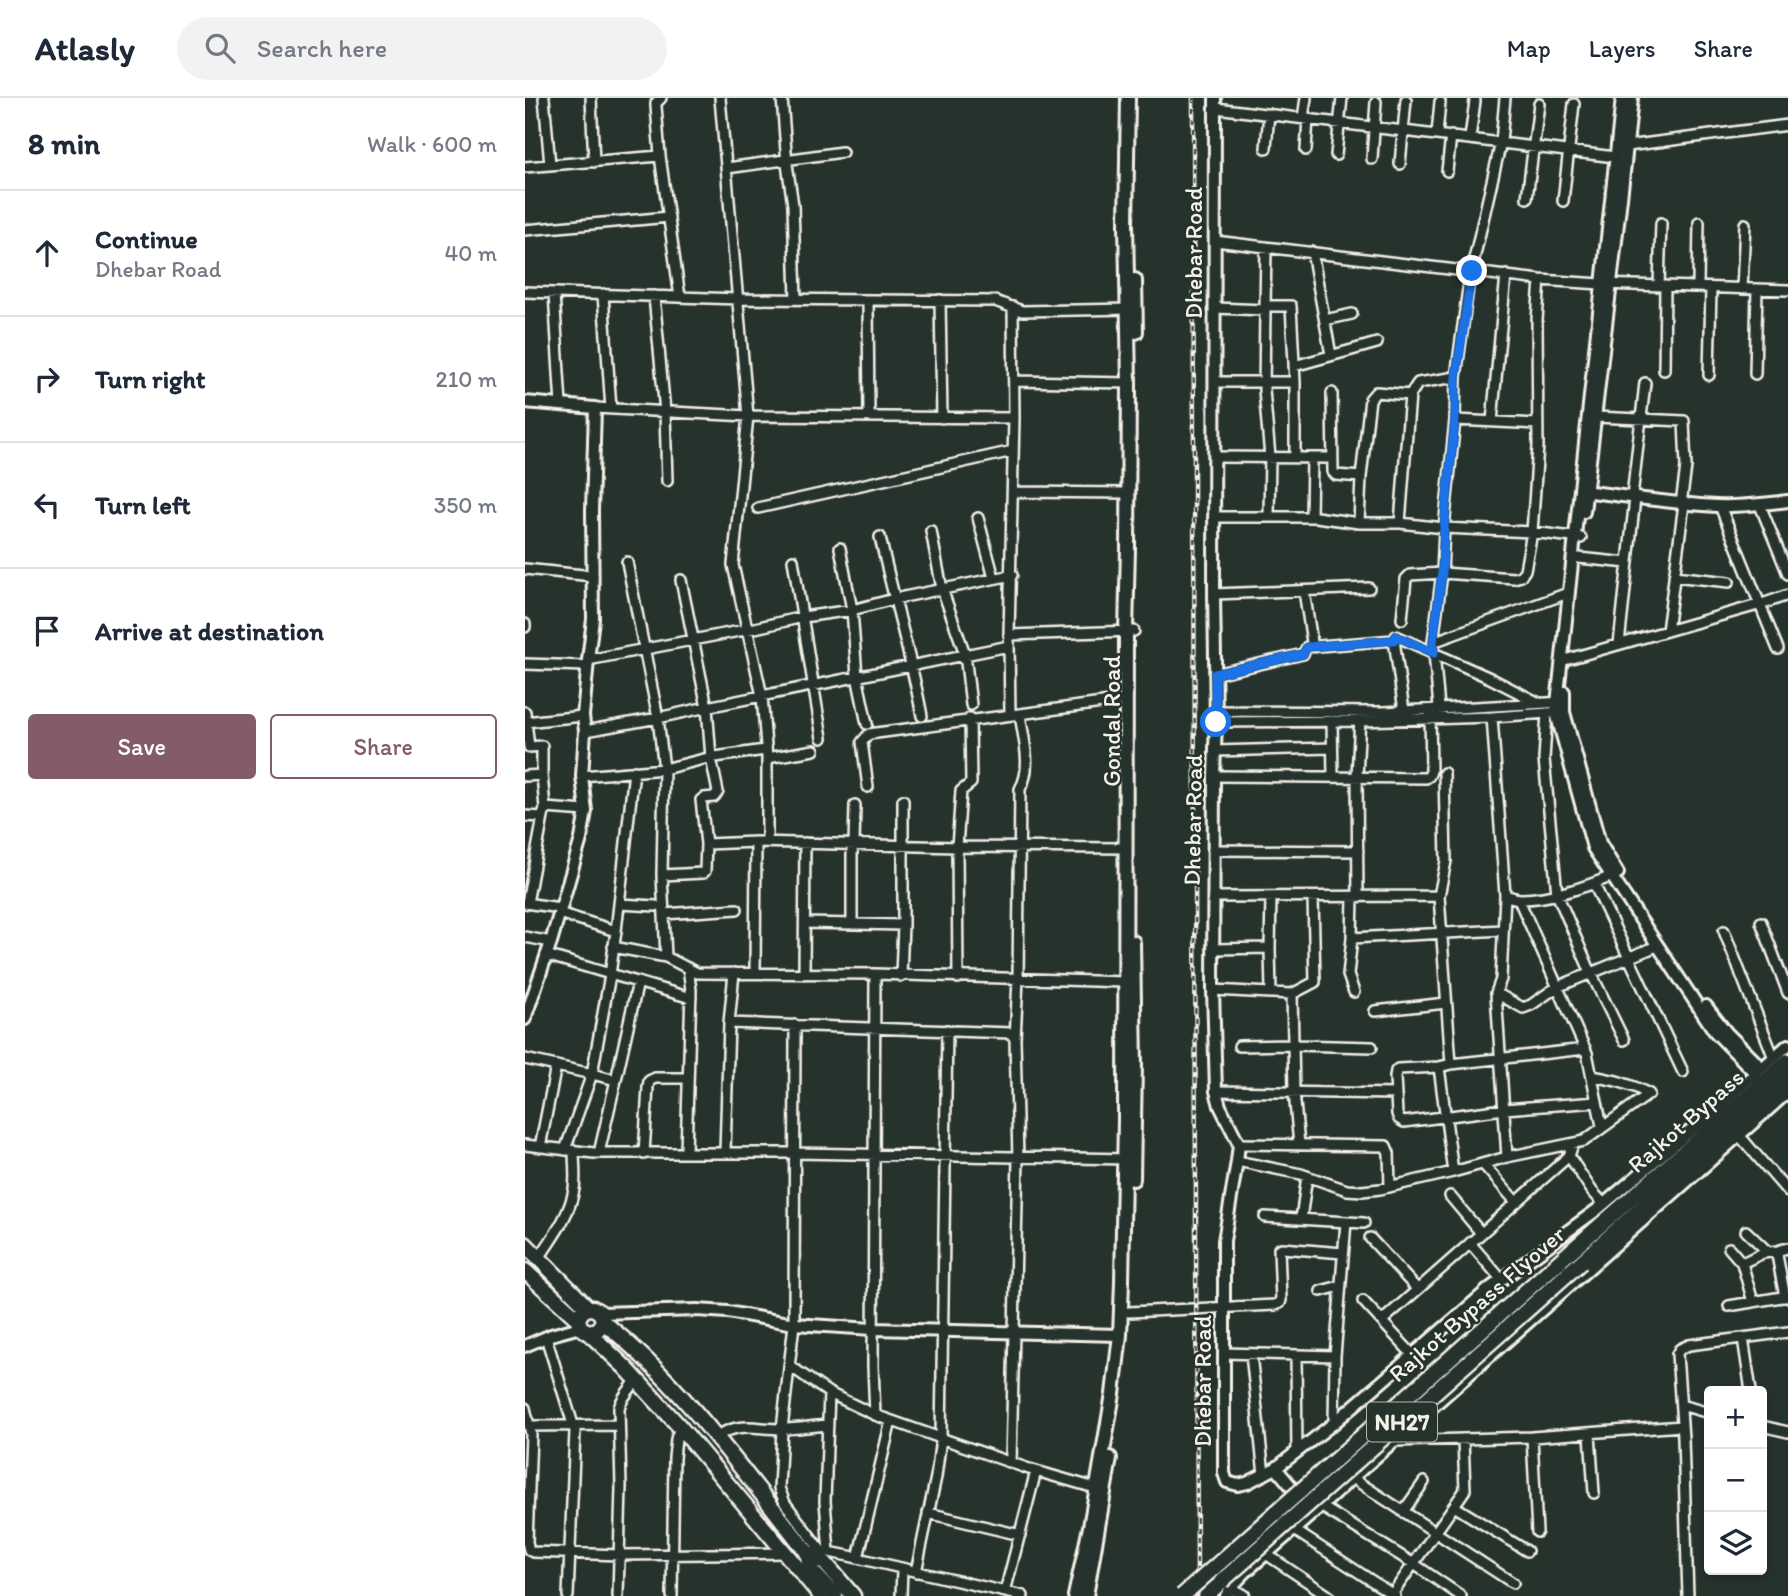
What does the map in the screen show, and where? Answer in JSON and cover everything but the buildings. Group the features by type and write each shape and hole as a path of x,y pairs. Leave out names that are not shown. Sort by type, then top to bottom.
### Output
{"highway":[{"name":"Rajkot Bypass","path":"1621,1217 1781,1059"},
{"name":"Rajkot Bypass","path":"1621,1217 1648,1202 1788,1077"},
{"path":"1648,1202 1670,1198"},
{"name":"Rajkot Bypass Flyover","path":"1182,1596 1621,1217"},
{"path":"525,1244 821,1596"},
{"name":"Rajkot Bypass Flyover","path":"1206,1596 1576,1256"},
{"path":"525,1272 640,1354 819,1552 853,1596"},
{"path":"819,1552 811,1570 835,1596"}],"main road":[{"path":"1085,1595 1123,1339 1129,1159 1124,982 1125,700 1130,631 1128,493 1132,309 1126,224 1129,98"},
{"name":"Gondal Road","path":"1123,1339 1129,1312 1129,1159 1135,1065 1130,631 1132,309 1137,98"}],"street":[{"path":"544,98 550,165"},
{"path":"591,98 594,162"},
{"path":"660,98 656,103 660,156 680,297"},
{"path":"720,98 748,416 733,565 762,695 767,842"},
{"path":"782,98 789,188 793,205 796,299"},
{"path":"1305,98 1306,150"},
{"path":"1336,155 1342,98"},
{"path":"1214,776 1428,777 1431,771 1435,714 1433,642 1442,573 1456,377 1472,271 1501,142 1505,98"},
{"path":"1583,491 1595,417 1622,98"},
{"path":"1564,660 1568,593 1578,538 1606,284 1632,98"},
{"path":"1400,164 1406,100"},
{"path":"1470,138 1475,101"},
{"path":"1372,159 1376,102"},
{"path":"1437,134 1440,102"},
{"path":"1216,103 1269,114 1615,157"},
{"name":"Dhebar Road","path":"1216,103 1213,990 1216,1091 1223,1113 1239,1144 1225,1231 1223,1308 1227,1482 1238,1485 1247,1483 1276,1468 1334,1423 1501,1279 1621,1217"},
{"path":"1527,198 1539,104"},
{"path":"1563,201 1574,104"},
{"path":"1266,148 1269,114"},
{"path":"1627,146 1788,125"},
{"path":"1447,171 1451,136"},
{"path":"727,167 842,152"},
{"path":"525,167 660,156"},
{"path":"525,230 669,217"},
{"path":"1697,287 1699,222"},
{"path":"1661,223 1664,370"},
{"path":"1742,289 1745,224"},
{"path":"1215,241 1540,280 1788,290"},
{"path":"1266,247 1265,382 1270,457 1269,517"},
{"path":"1312,252 1331,355"},
{"path":"1492,421 1506,275"},
{"path":"1404,711 1395,638 1407,576 1442,573 1514,578 1521,576 1525,570 1532,532 1538,424 1537,320 1540,280"},
{"path":"1709,375 1711,288"},
{"path":"1755,374 1757,289"},
{"path":"525,292 739,299 995,301 1021,311 1132,309"},
{"path":"554,293 561,405"},
{"path":"603,294 611,409"},
{"path":"654,296 665,412 667,481"},
{"path":"868,300 869,417"},
{"path":"940,300 942,418"},
{"path":"1215,308 1291,306 1295,457"},
{"path":"1011,1462 1019,1158 1015,1039 1018,847 1020,789 1027,767 1015,714 1009,646 1014,418 1013,307"},
{"path":"1325,320 1352,314"},
{"path":"1294,366 1377,342"},
{"path":"1400,523 1411,395 1418,383 1456,377"},
{"path":"1014,381 1129,383"},
{"path":"1215,382 1295,382"},
{"path":"1619,645 1645,383"},
{"path":"1359,523 1361,477 1372,394 1376,392 1411,395"},
{"path":"1332,393 1333,471 1336,475 1361,477"},
{"path":"525,402 748,416 1014,418"},
{"path":"525,1019 551,942 586,811 582,776 585,731 583,716 593,619 595,408"},
{"path":"1595,417 1684,421 1686,467 1667,631"},
{"path":"1455,420 1538,424"},
{"path":"758,508 1013,451"},
{"path":"1215,457 1332,458"},
{"path":"1311,517 1312,458"},
{"path":"1583,491 1720,506 1788,501"},
{"path":"1013,492 1128,493"},
{"path":"1760,505 1788,574"},
{"path":"1720,506 1778,649"},
{"path":"1215,517 1311,517 1359,523 1400,523 1532,532 1578,538"},
{"path":"978,518 994,578"},
{"path":"931,531 942,589 965,654 971,705"},
{"path":"880,537 912,664 922,716"},
{"path":"1578,538 1579,558 1557,709 1544,759 1556,894 1624,1040"},
{"path":"840,548 852,610 857,676 867,724"},
{"path":"1579,558 1628,563"},
{"path":"793,560 822,738"},
{"path":"627,562 658,718 664,769 660,910 666,957"},
{"path":"525,569 593,576"},
{"path":"525,664 587,663 1011,575"},
{"path":"1674,576 1729,582"},
{"path":"662,875 705,871 706,844 701,800 714,797 718,792 711,758 706,707 681,580"},
{"path":"1214,594 1369,588"},
{"path":"1304,591 1312,642"},
{"path":"1433,642 1568,593"},
{"path":"1564,660 1788,595"},
{"path":"1009,635 1130,631"},
{"path":"1215,674 1303,654 1307,647 1395,638 1490,678 1539,704 1557,709"},
{"path":"585,731 1009,646"},
{"path":"868,787 862,743 869,734 1125,700"},
{"path":"1216,716 1435,714 1539,704"},
{"path":"1216,716 1332,721 1404,711 1492,717 1557,709"},
{"path":"1557,709 1593,848 1715,1032 1759,1071"},
{"path":"1557,709 1603,847 1711,1013 1759,1071"},
{"path":"525,712 529,747 542,747 544,812 526,903 560,910 616,931"},
{"path":"525,722 583,716"},
{"path":"1354,992 1348,975 1355,897 1360,716"},
{"path":"1492,717 1506,895 1501,979 1496,993 1507,1157"},
{"path":"958,978 957,847 961,791 971,783 969,719"},
{"path":"1332,721 1333,776"},
{"path":"1215,751 1332,748"},
{"path":"582,776 664,769 711,758 814,750"},
{"path":"539,1258 566,1213 575,1181 569,1150 592,1074 610,975 634,771"},
{"path":"1444,773 1446,861 1439,896 1451,1064"},
{"path":"525,776 542,775"},
{"path":"901,976 903,800"},
{"path":"852,924 855,806"},
{"path":"525,816 544,812 586,811"},
{"path":"755,973 756,842"},
{"path":"706,844 767,842 1126,848"},
{"path":"804,974 806,843"},
{"path":"1213,850 1357,851"},
{"path":"1506,895 1519,900 1556,894 1594,884 1612,876"},
{"path":"1594,884 1683,1072"},
{"path":"1213,897 1439,896"},
{"path":"1271,897 1271,993"},
{"path":"1213,990 1292,994 1315,982 1313,897"},
{"path":"1519,900 1585,1049 1602,1126"},
{"path":"619,904 660,910 737,909"},
{"path":"1761,922 1788,993"},
{"path":"805,923 903,925"},
{"path":"1352,938 1503,930"},
{"path":"1724,931 1781,1059"},
{"path":"525,937 551,942"},
{"path":"1496,993 1523,1008 1557,987 1657,946"},
{"path":"613,947 666,957 697,973 875,974 1124,982"},
{"path":"1213,948 1270,948"},
{"path":"546,956 691,998"},
{"path":"685,1152 691,998 688,968"},
{"path":"725,1152 729,1023 734,973"},
{"path":"875,974 875,1415"},
{"path":"599,1153 638,982"},
{"path":"1292,994 1294,1091 1299,1144"},
{"path":"1375,1011 1446,1003"},
{"path":"729,1023 1004,1032 1011,1033 1015,1039"},
{"path":"795,1025 794,1324 782,1429 779,1488 781,1496 819,1552 858,1558 1023,1596"},
{"path":"916,1572 936,1477 941,1438 947,1030"},
{"path":"1244,1596 1229,1592 1266,1554 1395,1441 1621,1217 1759,1071 1781,1059 1788,1045"},
{"path":"1239,1046 1372,1048"},
{"path":"1585,1049 1439,1067 1398,1069 1395,1077 1397,1114 1404,1122 1504,1109 1597,1102"},
{"path":"525,1059 616,1080"},
{"path":"540,1147 556,1066"},
{"path":"1439,1067 1453,1172"},
{"path":"1237,1161 1353,1191 1390,1187 1507,1157 1573,1144 1584,1141 1649,1094 1632,1085 1592,1076"},
{"path":"644,1154 649,1081 655,1078 688,1078"},
{"path":"1216,1091 1396,1094"},
{"path":"1621,1217 1670,1198 1785,1097 1788,1111"},
{"path":"1739,1135 1788,1192"},
{"path":"1239,1144 1386,1146 1389,1153 1390,1187"},
{"path":"1381,1321 1569,1156 1573,1144"},
{"path":"525,1145 599,1153 725,1152 1129,1159"},
{"path":"1569,1156 1592,1191 1621,1217"},
{"path":"1483,1164 1516,1202"},
{"path":"1301,1219 1307,1177"},
{"path":"1450,1196 1481,1233"},
{"path":"1265,1217 1364,1223"},
{"path":"1334,1423 1335,1356 1346,1222"},
{"path":"1746,1231 1766,1251"},
{"path":"1370,1238 1417,1289"},
{"path":"1470,1243 1501,1279"},
{"path":"1729,1248 1742,1263 1753,1302"},
{"path":"1742,1263 1766,1251 1788,1248"},
{"path":"1129,1312 1275,1305 1280,1303 1279,1249 1343,1253"},
{"path":"1729,1306 1786,1296 1778,1251"},
{"path":"1321,1291 1340,1286"},
{"path":"1363,1301 1412,1354"},
{"path":"525,1346 589,1320 715,1311 794,1324 1123,1339"},
{"path":"1688,1596 1677,1354 1680,1349 1689,1345 1788,1332"},
{"path":"546,1337 575,1438 568,1596"},
{"path":"1744,1338 1750,1386"},
{"path":"1224,1353 1335,1356"},
{"path":"1251,1354 1264,1475"},
{"path":"1296,1355 1297,1452"},
{"path":"790,1366 829,1393 875,1415 1036,1471 1100,1490"},
{"path":"618,1596 621,1462 619,1408 621,1401 638,1380"},
{"path":"819,1552 825,1502 829,1393"},
{"path":"1681,1405 1704,1412"},
{"path":"525,1408 530,1426 529,1550 620,1555 785,1553"},
{"path":"858,1558 891,1420"},
{"path":"530,1426 619,1425"},
{"path":"715,1437 741,1426 782,1429 828,1425"},
{"path":"1395,1441 1590,1434 1682,1426"},
{"path":"672,1596 675,1449 680,1427"},
{"path":"1767,1427 1788,1432"},
{"path":"1590,1434 1594,1493"},
{"path":"1532,1437 1537,1532"},
{"path":"1294,1530 1393,1595 1464,1493 1466,1487 1463,1439"},
{"path":"1276,1468 1301,1498 1414,1564 1461,1596"},
{"path":"1005,1592 1036,1471"},
{"path":"1352,1478 1513,1583"},
{"path":"1402,1512 1424,1482"},
{"path":"1454,1506 1527,1551"},
{"path":"928,1513 1020,1535"},
{"path":"1266,1554 1329,1596"},
{"path":"901,1596 902,1569"},
{"path":"966,1583 966,1596"}],"railway":[{"path":"1193,98 1197,1596"}],"route":[{"path":"1216,722 1215,674 1303,654 1307,647 1394,640 1395,636 1434,653 1455,420 1456,377 1472,271"}]}
